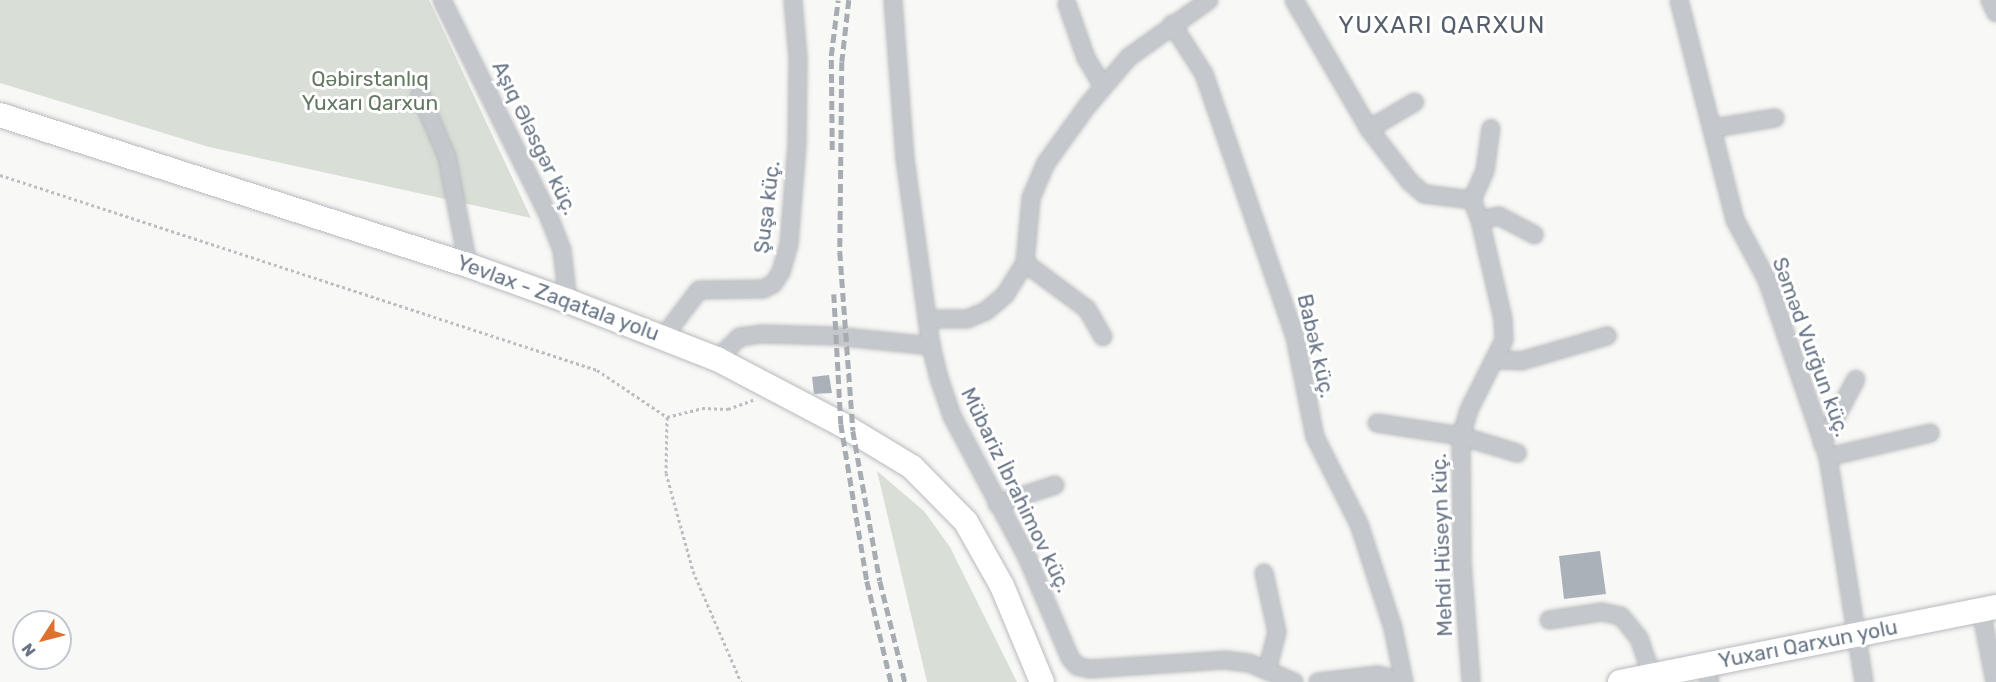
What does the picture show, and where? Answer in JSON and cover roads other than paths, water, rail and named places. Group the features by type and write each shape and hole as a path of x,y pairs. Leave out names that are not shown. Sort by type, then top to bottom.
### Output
{"highway":[{"name":"Yevlax - Zaqatala yolu","path":"0,115 468,265 664,336 717,359 888,451 942,494 983,550 1020,625"},
{"name":"Yuxarı Qarxun yolu","path":"1620,682 1652,676 1707,673 1854,634 1989,609"},
{"path":"1020,625 1042,682"},
{"path":"1020,625 1052,682"}],"street":[{"name":"Aşıq Ələsgər küç.","path":"442,0 547,212 562,250 568,301"},
{"name":"Şuşa küç.","path":"664,336 699,290 763,289 774,284 781,272 789,244 797,144 798,57 793,0"},
{"name":"Mübariz İbrahimov küç.","path":"893,0 899,108 931,346 952,416 997,504 1012,527 1059,635 1077,666 1090,669 1224,660 1249,663 1294,682"},
{"path":"927,320 967,319 986,311 1018,279 1025,263 1030,198 1046,163 1103,86 1129,57 1172,24 1209,0"},
{"path":"1294,0 1369,129 1424,194 1472,200 1485,171 1491,128"},
{"name":"Səməd Vurğun küç.","path":"1679,0 1714,128 1735,220 1767,279 1825,450 1854,634 1864,682"},
{"path":"1990,0 1996,13"},
{"path":"1068,4 1086,58 1103,86"},
{"name":"Babək küç.","path":"1172,24 1204,74 1295,337 1315,437 1359,524 1393,628 1404,682"},
{"path":"420,94 447,158 468,265"},
{"path":"1369,129 1415,102"},
{"path":"1714,128 1775,118"},
{"name":"Mehdi Hüseyn küç.","path":"1471,682 1462,561 1461,435 1469,410 1497,360 1504,340 1503,318 1480,220 1472,200"},
{"path":"1480,220 1499,216 1534,235"},
{"path":"1025,263 1088,309 1103,337"},
{"path":"717,359 740,337 761,334 835,336 931,346"},
{"path":"1497,360 1521,361 1607,336"},
{"path":"1825,450 1856,379"},
{"path":"1377,423 1461,435 1517,453"},
{"path":"1825,450 1930,434"},
{"path":"997,504 1055,485"},
{"path":"1264,573 1277,632 1267,671"},
{"path":"1989,609 1995,682"},
{"path":"1549,620 1602,612 1621,616 1639,638 1652,676"},
{"path":"1318,682 1378,675 1404,682"}],"railway":[{"path":"832,150 831,56 838,0"},
{"path":"849,0 842,62 840,252 853,431 880,581 905,682"},
{"path":"834,294 841,424 867,581 891,682"}],"district":[{"name":"YUXARI QARXUN","path":"1442,26"}],"park label":[{"name":"Qəbirstanlıq Yuxarı Qarxun","path":"370,91"}]}
